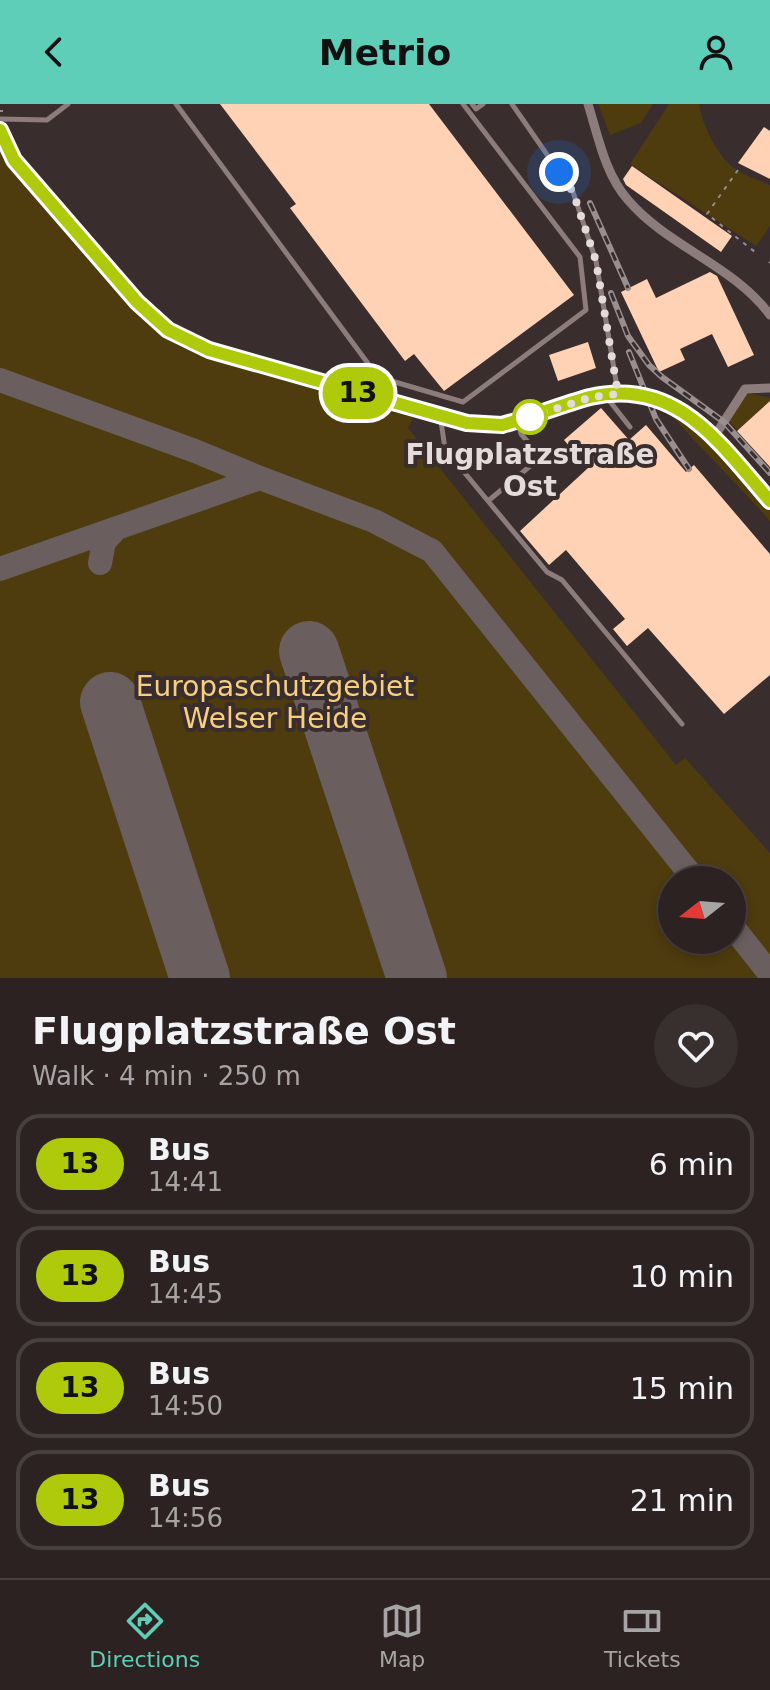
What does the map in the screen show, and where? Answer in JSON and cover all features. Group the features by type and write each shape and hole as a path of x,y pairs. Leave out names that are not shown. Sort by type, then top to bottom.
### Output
{"street":[{"path":"588,104 612,175 627,199 654,224 730,276 769,311"},
{"path":"0,130 9,152 21,168 137,302 168,330 209,350 440,416 487,426 518,421 577,401 611,394 652,397 688,414 714,437 770,501"},
{"path":"714,437 745,389 770,388"}],"lane":[{"path":"0,119 47,120 68,104"},
{"path":"176,104 378,377 463,402 586,310 580,257 463,104"},
{"path":"472,104 476,109 483,104"},
{"path":"512,104 573,192 596,261 611,394 630,427"},
{"path":"440,416 445,449 547,572 562,580 682,724"},
{"path":"488,501 541,457 521,434 518,421"}],"path":[{"path":"738,170 707,214 755,252"}],"green space":[{"path":"598,104 653,104 641,123 610,135"},
{"path":"669,104 699,104 707,131 729,164 770,185 770,226 756,246 630,164"},
{"name":"Europaschutzgebiet Welser Heide","path":"0,144 114,285 152,326 189,349 416,413 408,428 676,765 685,758 770,853 770,978 0,978"},
{"path":"748,393 770,398 770,464 729,421"},
{"path":"665,408 701,431 770,509 770,521 691,437"}],"building":[{"path":"220,104 429,104 574,295 444,391 414,354 405,361 290,208 296,204"},
{"path":"764,127 770,131 770,179 738,163"},
{"path":"632,166 732,236 721,252 626,185 623,179"},
{"path":"710,272 717,276 754,355 728,367 712,334 680,349 685,360 659,372 621,292 647,279 656,298"},
{"path":"588,342 596,368 558,381 549,355"},
{"path":"770,401 770,467 737,431"},
{"path":"601,408 629,440 646,425 686,472 694,465 770,554 770,675 724,714 648,628 627,646 613,629 625,619 566,550 549,565 520,531 588,468 564,440"}],"taxiway":[{"path":"0,380 260,478"},
{"path":"0,569 260,478 374,521 432,551 684,866"},
{"path":"100,563 104,542 115,530"},
{"path":"746,944 770,974"}],"runway":[{"path":"309,651 417,978"},
{"path":"110,702 200,978"}],"railway":[{"path":"590,203 628,288"},
{"path":"611,293 628,336 649,365 724,422 770,473"},
{"path":"629,352 656,419 689,469"}],"bus line":[{"name":"13","path":"0,130 14,160 137,302 151,317 186,341 440,416 487,426 518,421 592,397 618,394 652,397 673,405 702,425 770,501"}],"place":[{"name":"Flugplatzstraße Ost","path":"530,417"}],"route":[{"path":"530,417 592,397 618,394 596,261 573,192 559,172"}]}
